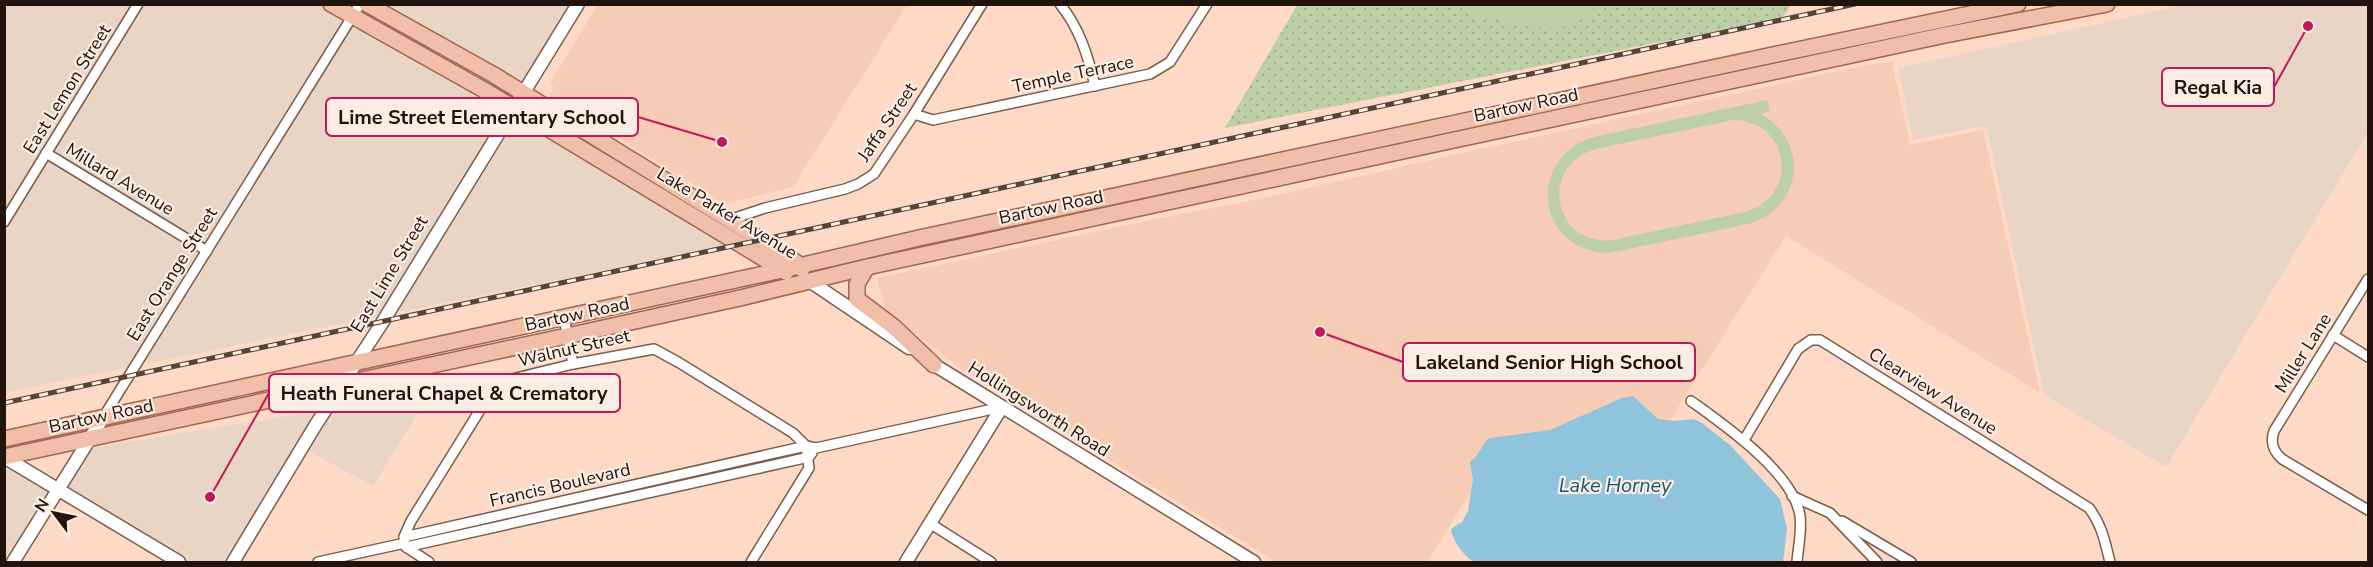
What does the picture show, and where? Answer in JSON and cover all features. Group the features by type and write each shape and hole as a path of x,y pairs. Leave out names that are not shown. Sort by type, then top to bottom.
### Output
{"main road":[{"name":"Lake Parker Avenue","path":"331,4 356,11 782,270 808,280"},
{"name":"Lake Parker Avenue","path":"367,4 523,92 729,220 800,265 808,280"},
{"name":"Bartow Road","path":"4,439 1422,130 2018,4"},
{"name":"Bartow Road","path":"5,457 567,336 740,298 808,280 1426,146 1945,35 2107,4"},
{"path":"867,267 857,284 857,299 894,327 934,365"}],"street":[{"name":"East Lemon Street","path":"4,222 138,4"},
{"name":"East Lime Street","path":"233,562 578,4"},
{"name":"Jaffa Street","path":"710,226 765,208 858,184 874,174 982,4"},
{"path":"1060,4 1069,15 1083,43 1095,86"},
{"name":"Temple Terrace","path":"914,114 933,120 1150,74 1164,67 1177,53 1207,4"},
{"name":"East Orange Street","path":"14,562 356,11"},
{"path":"1422,130 1426,146"},
{"name":"Millard Avenue","path":"46,153 207,251"},
{"name":"Miller Lane","path":"2368,279 2274,431 2272,443 2273,448 2282,459 2368,510"},
{"name":"Hollingsworth Road","path":"808,280 934,365 1254,562"},
{"path":"564,318 573,364"},
{"path":"2333,335 2368,357"},
{"name":"Clearview Avenue","path":"1744,441 1798,349 1811,340 1820,340 2089,508 2103,531 2110,562"},
{"name":"Walnut Street","path":"405,542 495,386 573,364 645,350 656,350 793,433 811,447"},
{"path":"1691,401 1744,441 1783,481 1800,516 1797,562"},
{"path":"906,562 1002,407"},
{"name":"Francis Boulevard","path":"318,562 405,542 539,506 1002,407"},
{"path":"751,562 809,468 811,447"},
{"path":"5,457 179,562"},
{"name":"Francis Boulevard","path":"405,542 542,517 809,457"},
{"path":"672,476 675,487"},
{"path":"1792,496 1830,513 1911,562"},
{"path":"539,506 542,517"},
{"path":"1830,513 1877,562"},
{"path":"930,524 991,562"},
{"path":"405,542 429,562"}],"shaded area":[{"path":"2188,4 2368,5 2368,132 2166,467 2044,395 1987,128 1982,126 1913,140 1898,68"},
{"path":"4,5 132,5 5,211"},
{"path":"145,5 322,5 345,19 205,245 54,152"},
{"path":"377,5 571,5 521,85"},
{"path":"598,5 907,5 793,187 725,204 549,96 554,87 549,84"},
{"path":"364,8 516,94 512,101 359,16"},
{"path":"354,24 507,109 380,316 144,364"},
{"path":"1892,62 1910,145 1983,130 2040,393 1786,236 1659,438 1477,482 1427,562 1276,562 960,368 885,310 877,278 1269,197 1866,65"},
{"path":"516,115 731,245 394,313"},
{"path":"48,160 200,253 129,367 5,392 4,232"},
{"path":"430,393 373,486 308,451 333,409"},
{"path":"319,411 226,562 188,562 67,488 91,448"},
{"path":"11,466 52,490 7,562 4,562 4,468"}],"green space":[{"path":"1297,5 1791,5 1782,18 1225,128"},
{"path":"1463,5 1600,5 1591,15 1560,28 1536,27 1475,16"},
{"path":"1767,100 1770,111 1761,114 1777,126 1788,141 1793,157 1794,174 1789,190 1780,204 1766,216 1748,224 1609,253 1585,249 1566,237 1554,221 1548,202 1549,183 1557,164 1572,148 1594,137","holes":["1733,120 1752,124 1767,133 1777,145 1781,160 1781,176 1774,191 1763,203 1745,212 1608,241 1589,237 1574,228 1564,216 1560,201 1560,185 1567,170 1578,158 1596,149"]}],"water":[{"name":"Lake Horney","path":"1633,396 1658,419 1674,421 1694,419 1702,423 1731,446 1780,499 1787,529 1783,562 1475,562 1463,553 1451,529 1462,522 1468,511 1473,479 1470,462 1490,438 1550,430 1622,398"}],"railway":[{"path":"4,403 1855,4"}],"place":[{"name":"Regal Kia","path":"2308,26"},
{"name":"Lime Street Elementary School","path":"722,142"},
{"name":"Lakeland Senior High School","path":"1320,332"},
{"name":"Heath Funeral Chapel & Crematory","path":"210,497"}]}
